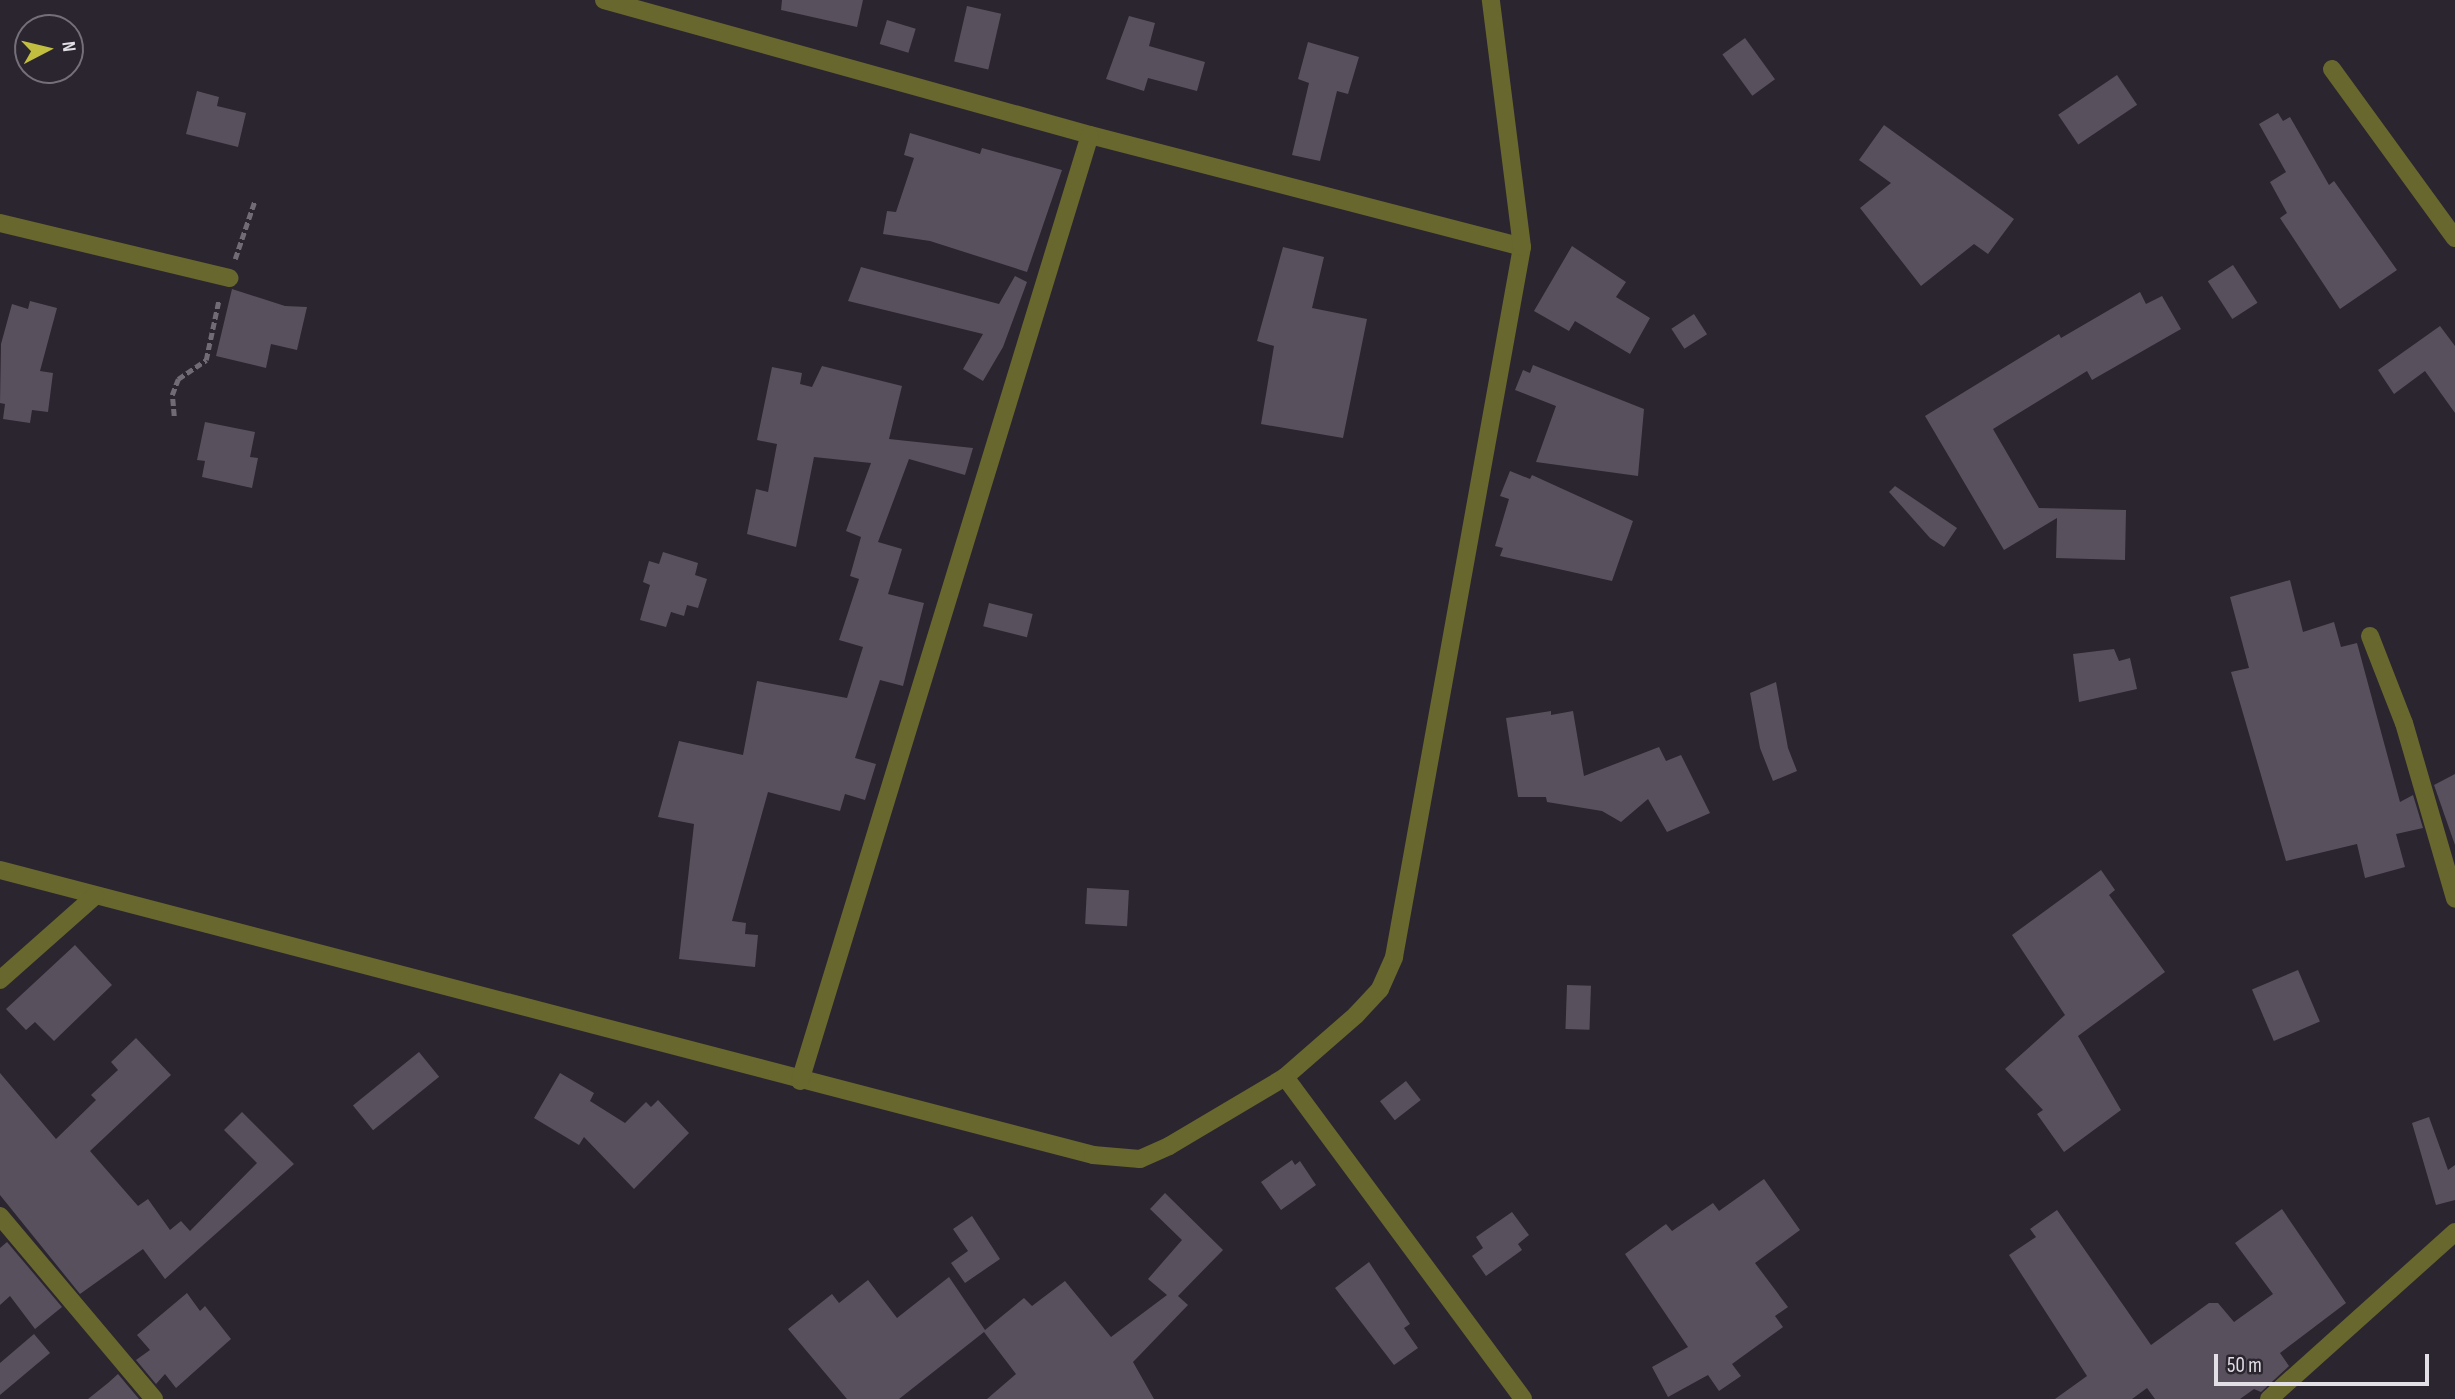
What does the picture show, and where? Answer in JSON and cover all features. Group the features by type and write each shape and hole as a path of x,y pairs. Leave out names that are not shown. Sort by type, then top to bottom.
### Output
{"street":[{"path":"604,0 1090,135 1522,247"},
{"path":"0,870 800,1081 1093,1155 1140,1159 1285,1077 1372,998 1394,957 1522,247 1490,0"},
{"path":"2332,69 2455,238"},
{"path":"800,1081 1090,135"},
{"path":"0,223 229,278"},
{"path":"2370,636 2404,723 2455,899"},
{"path":"0,980 94,896"},
{"path":"1285,1077 1523,1399"},
{"path":"0,1216 154,1399"},
{"path":"2269,1399 2455,1233"}],"path":[{"path":"174,416 172,395 178,379 206,360 218,299 229,278 255,200"}],"building":[{"path":"782,0 863,0 857,27 781,10"},
{"path":"967,6 1001,14 988,69 954,62"},
{"path":"1129,16 1155,23 1149,46 1205,62 1197,91 1148,78 1144,91 1106,79"},
{"path":"887,20 916,29 908,53 880,44"},
{"path":"1745,38 1775,79 1752,96 1722,54"},
{"path":"1308,42 1359,57 1348,94 1337,91 1320,161 1292,155 1309,83 1298,79"},
{"path":"2117,75 2137,105 2078,145 2058,115"},
{"path":"197,91 219,97 217,106 246,113 238,147 186,134"},
{"path":"2278,113 2283,121 2290,117 2329,185 2334,181 2397,270 2340,309 2280,218 2287,213 2270,182 2286,172 2259,124"},
{"path":"1884,125 2014,219 1988,254 1974,244 1921,286 1860,208 1891,183 1859,160"},
{"path":"910,133 980,154 982,148 1062,170 1027,272 930,241 883,234 887,211 896,212 914,158 904,155"},
{"path":"1572,246 1626,282 1616,297 1650,318 1630,354 1575,321 1569,331 1534,311"},
{"path":"1283,247 1324,257 1312,308 1367,319 1343,438 1261,424 1274,346 1257,341"},
{"path":"2233,265 2258,303 2232,319 2208,281"},
{"path":"861,267 999,304 1015,276 1027,282 1003,347 983,381 963,369 983,334 848,301"},
{"path":"232,289 285,306 307,307 297,350 271,344 266,368 216,356"},
{"path":"2140,292 2146,304 2162,296 2181,329 2092,380 2087,371 1993,429 2039,508 2126,510 2125,560 2056,558 2057,518 2004,550 1925,416 2059,334 2061,338"},
{"path":"30,301 57,308 40,371 53,373 48,412 32,410 30,423 3,419 5,404 0,403 1,344 12,304 28,309"},
{"path":"1694,314 1707,334 1684,349 1671,329"},
{"path":"2440,326 2455,346 2455,413 2425,371 2394,394 2378,370"},
{"path":"1533,365 1644,409 1638,476 1536,462 1556,406 1515,390 1523,370 1530,373"},
{"path":"822,366 902,386 889,439 973,448 965,475 909,459 878,542 902,549 888,594 924,603 903,686 880,680 855,758 876,764 865,800 845,794 840,811 768,792 732,921 746,923 745,934 758,935 755,967 679,959 694,824 658,817 679,741 743,755 757,681 847,698 863,647 839,640 859,579 850,576 861,537 846,531 871,463 814,457 796,547 747,534 756,489 768,492 777,444 757,440 772,367 802,373 800,384 812,387"},
{"path":"205,422 255,432 250,457 258,458 252,488 202,477 205,461 197,460"},
{"path":"1510,471 1530,479 1532,475 1633,521 1612,581 1500,556 1503,548 1495,546 1509,499 1500,496"},
{"path":"1895,486 1957,528 1944,547 1930,538 1889,492"},
{"path":"663,552 698,563 695,575 707,579 698,608 687,605 684,616 671,612 666,627 640,620 650,585 643,582 649,561 659,564"},
{"path":"2290,580 2303,632 2334,622 2341,647 2357,643 2400,802 2413,795 2423,828 2396,834 2405,867 2365,878 2357,844 2286,861 2231,672 2249,668 2230,597"},
{"path":"989,603 1033,614 1027,637 983,626"},
{"path":"2114,649 2119,661 2130,658 2137,689 2079,702 2073,654"},
{"path":"1776,682 1788,748 1797,771 1773,781 1760,748 1750,693"},
{"path":"1551,711 1551,715 1573,711 1584,776 1659,747 1666,761 1681,755 1710,813 1667,832 1648,799 1621,822 1602,811 1547,802 1546,797 1518,797 1506,718"},
{"path":"2455,774 2455,845 2434,785"},
{"path":"2101,870 2115,890 2109,895 2165,972 2078,1036 2121,1110 2064,1152 2037,1114 2043,1110 2005,1069 2065,1015 2012,935"},
{"path":"1087,888 1129,890 1127,926 1085,924"},
{"path":"75,945 112,985 54,1041 35,1022 26,1030 6,1009"},
{"path":"2298,970 2320,1022 2274,1041 2252,990"},
{"path":"1567,985 1591,986 1589,1030 1565,1029"},
{"path":"136,1038 171,1075 90,1151 138,1206 148,1199 170,1230 181,1221 190,1231 257,1163 224,1130 242,1112 294,1164 165,1279 143,1249 80,1294 0,1195 0,1073 56,1139 96,1100 91,1095 118,1070 111,1062"},
{"path":"419,1052 439,1077 373,1130 353,1105"},
{"path":"560,1073 594,1093 590,1101 625,1123 646,1102 651,1107 658,1100 689,1133 634,1189 584,1137 579,1145 534,1118"},
{"path":"1406,1081 1421,1100 1395,1120 1380,1101"},
{"path":"2429,1117 2448,1170 2455,1165 2455,1200 2436,1205 2412,1123"},
{"path":"1292,1160 1295,1165 1300,1161 1316,1185 1281,1210 1261,1182"},
{"path":"1764,1179 1800,1230 1755,1263 1788,1307 1775,1316 1783,1327 1732,1364 1741,1376 1719,1391 1708,1375 1668,1397 1652,1367 1688,1347 1625,1254 1666,1224 1672,1231 1713,1203 1719,1211"},
{"path":"1165,1193 1223,1250 1178,1296 1188,1305 1133,1362 1154,1399 987,1399 1016,1374 984,1332 899,1399 847,1399 788,1329 832,1294 839,1303 868,1280 897,1318 949,1277 985,1330 1024,1298 1032,1306 1065,1281 1111,1337 1167,1295 1148,1279 1182,1240 1150,1209"},
{"path":"2282,1209 2346,1303 2280,1353 2289,1366 2261,1392 2254,1389 2240,1399 2155,1399 2147,1388 2132,1399 2055,1399 2087,1376 2009,1255 2036,1237 2030,1229 2057,1210 2151,1345 2209,1303 2218,1303 2234,1322 2273,1294 2235,1243"},
{"path":"1512,1212 1529,1235 1518,1244 1522,1250 1486,1276 1472,1256 1483,1248 1476,1237"},
{"path":"972,1216 1000,1259 965,1283 951,1263 968,1251 953,1229"},
{"path":"7,1242 62,1307 35,1329 10,1296 0,1305 0,1248"},
{"path":"1369,1262 1410,1324 1404,1328 1418,1348 1394,1365 1335,1288"},
{"path":"187,1293 200,1311 205,1306 231,1339 176,1388 165,1374 156,1384 136,1360 150,1350 137,1335"},
{"path":"34,1334 50,1353 0,1395 0,1363"},
{"path":"118,1374 139,1399 88,1399 108,1383"}]}
